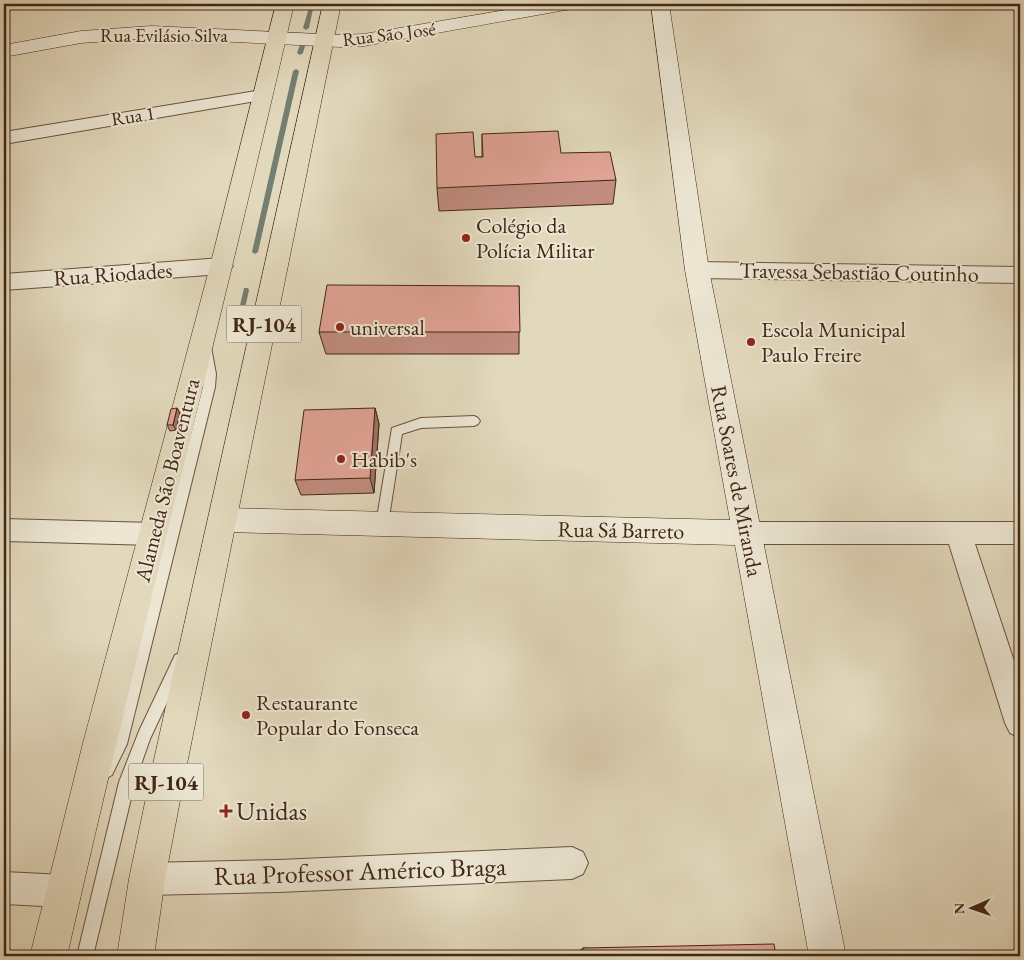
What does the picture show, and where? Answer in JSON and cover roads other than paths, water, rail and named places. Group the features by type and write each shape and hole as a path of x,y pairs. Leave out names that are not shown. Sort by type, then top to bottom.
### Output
{"highway":[{"name":"Alameda São Boaventura","path":"48,956 102,734 222,266 285,4"},
{"name":"RJ-104","path":"135,956 148,879 222,520 325,40 329,7"}],"street":[{"name":"Rua São José","path":"325,40 364,40 390,37 571,4"},
{"name":"Rua Soares de Miranda","path":"660,4 697,270 828,956"},
{"name":"Rua Evilásio Silva","path":"4,51 81,37 122,33 183,32 325,40"},
{"name":"Rua 1","path":"4,138 262,95"},
{"name":"Rua Riodades","path":"4,282 222,266"},
{"name":"Travessa Sebastião Coutinho","path":"697,270 1020,274"},
{"name":"Rua Sá Barreto","path":"222,520 748,533 1020,533"},
{"path":"4,530 154,534"},
{"path":"959,534 1020,723"},
{"name":"Rua Professor Américo Braga","path":"148,879 279,876 572,863"},
{"path":"4,888 64,892"}],"lane":[{"path":"64,892 108,767 120,744 210,387 210,374 203,337"},
{"path":"382,524 396,431 421,423 474,421"},
{"path":"85,956 126,782 144,736 204,608"}],"waterway":[{"path":"306,28 312,4"},
{"path":"300,53 302,46"},
{"path":"255,252 296,71"},
{"path":"236,336 246,290"}],"place":[{"name":"Colégio da Polícia Militar","path":"466,238"},
{"name":"universal","path":"340,327"},
{"name":"Escola Municipal Paulo Freire","path":"751,342"},
{"name":"Habib's","path":"341,459"},
{"name":"Restaurante Popular do Fonseca","path":"246,715"},
{"name":"Unidas","path":"226,811"}]}
